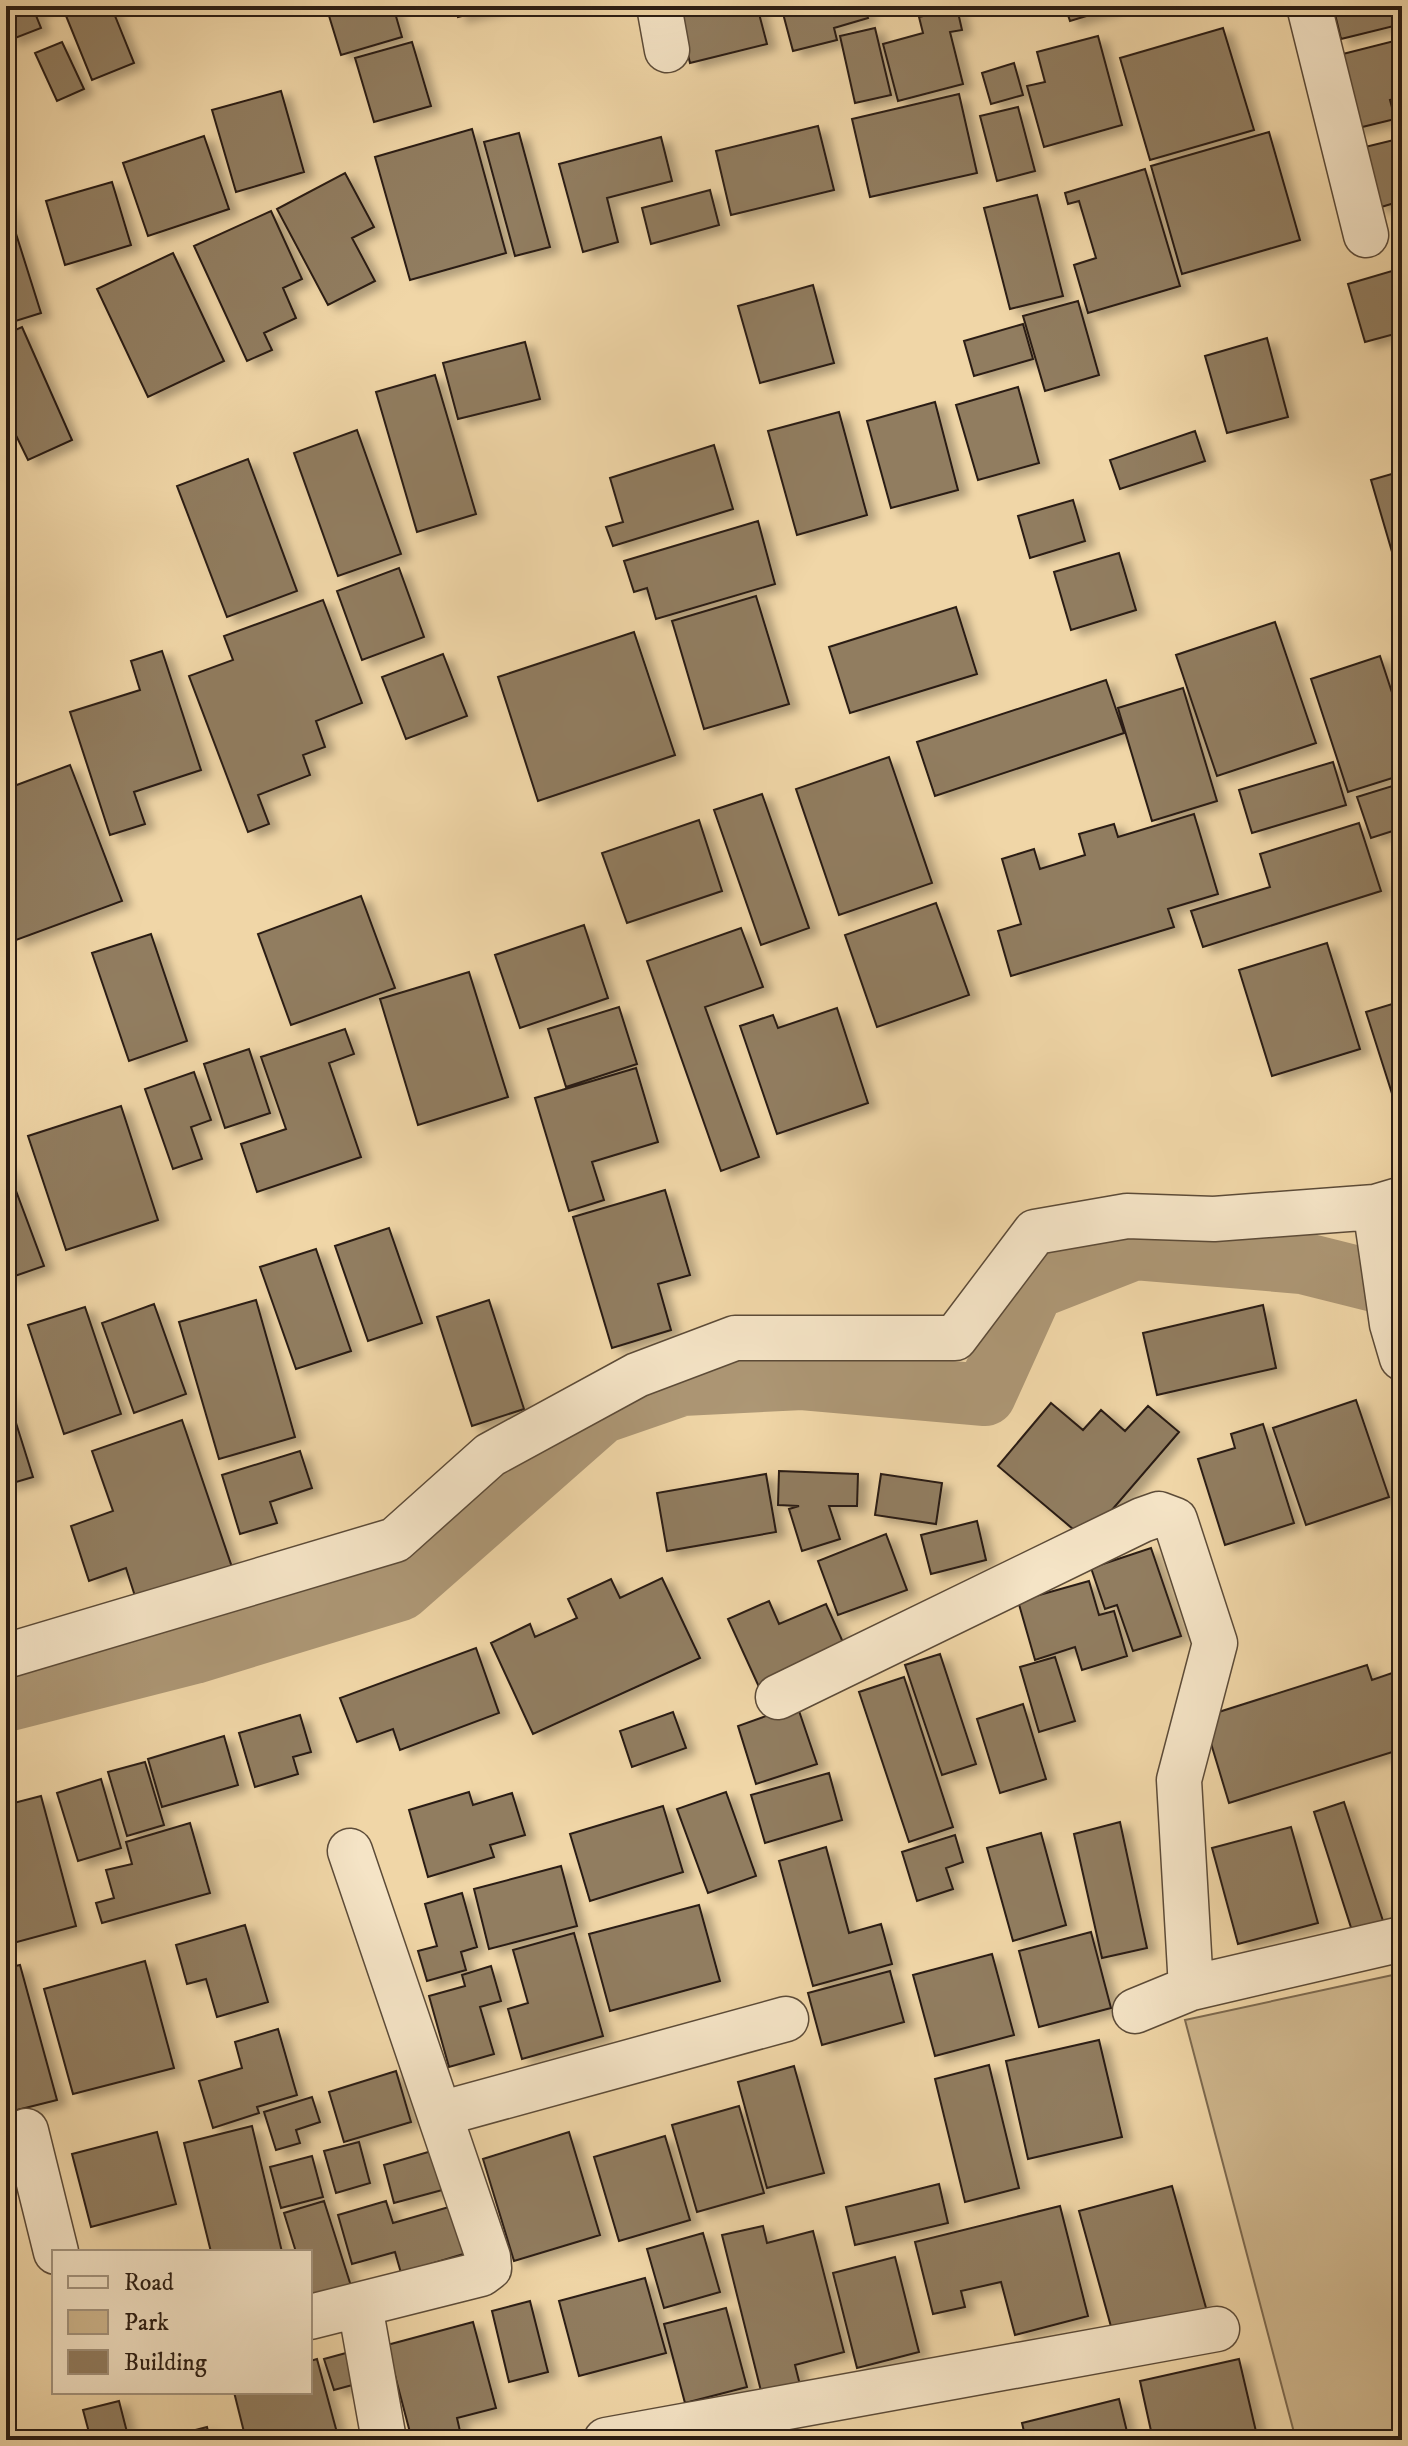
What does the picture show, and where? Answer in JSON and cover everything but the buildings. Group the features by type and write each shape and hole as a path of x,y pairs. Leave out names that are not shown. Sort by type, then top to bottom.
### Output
{"street":[{"path":"659,6 667,50"},
{"path":"1309,6 1366,235"},
{"path":"6,1656 395,1540 490,1455 637,1375 735,1338 955,1338 1035,1232 1127,1216 1214,1219 1388,1203 1397,1341"},
{"path":"778,1697 1142,1520 1159,1514 1175,1520 1215,1643 1179,1780 1191,1988"},
{"path":"312,2317 481,2274 489,2268 488,2257 350,1851"},
{"path":"1135,2011 1191,1988 1402,1939"},
{"path":"440,2114 786,2019"},
{"path":"26,2131 56,2250"},
{"path":"360,2306 384,2440"},
{"path":"606,2440 1217,2329"}],"green space":[{"path":"1402,1973 1402,2440 1296,2440 1185,2020"}],"waterway":[{"path":"6,1701 194,1653 400,1590 601,1413 682,1385 802,1379 985,1395 1033,1289 1135,1249 1302,1263 1394,1286 1402,1282"}]}
